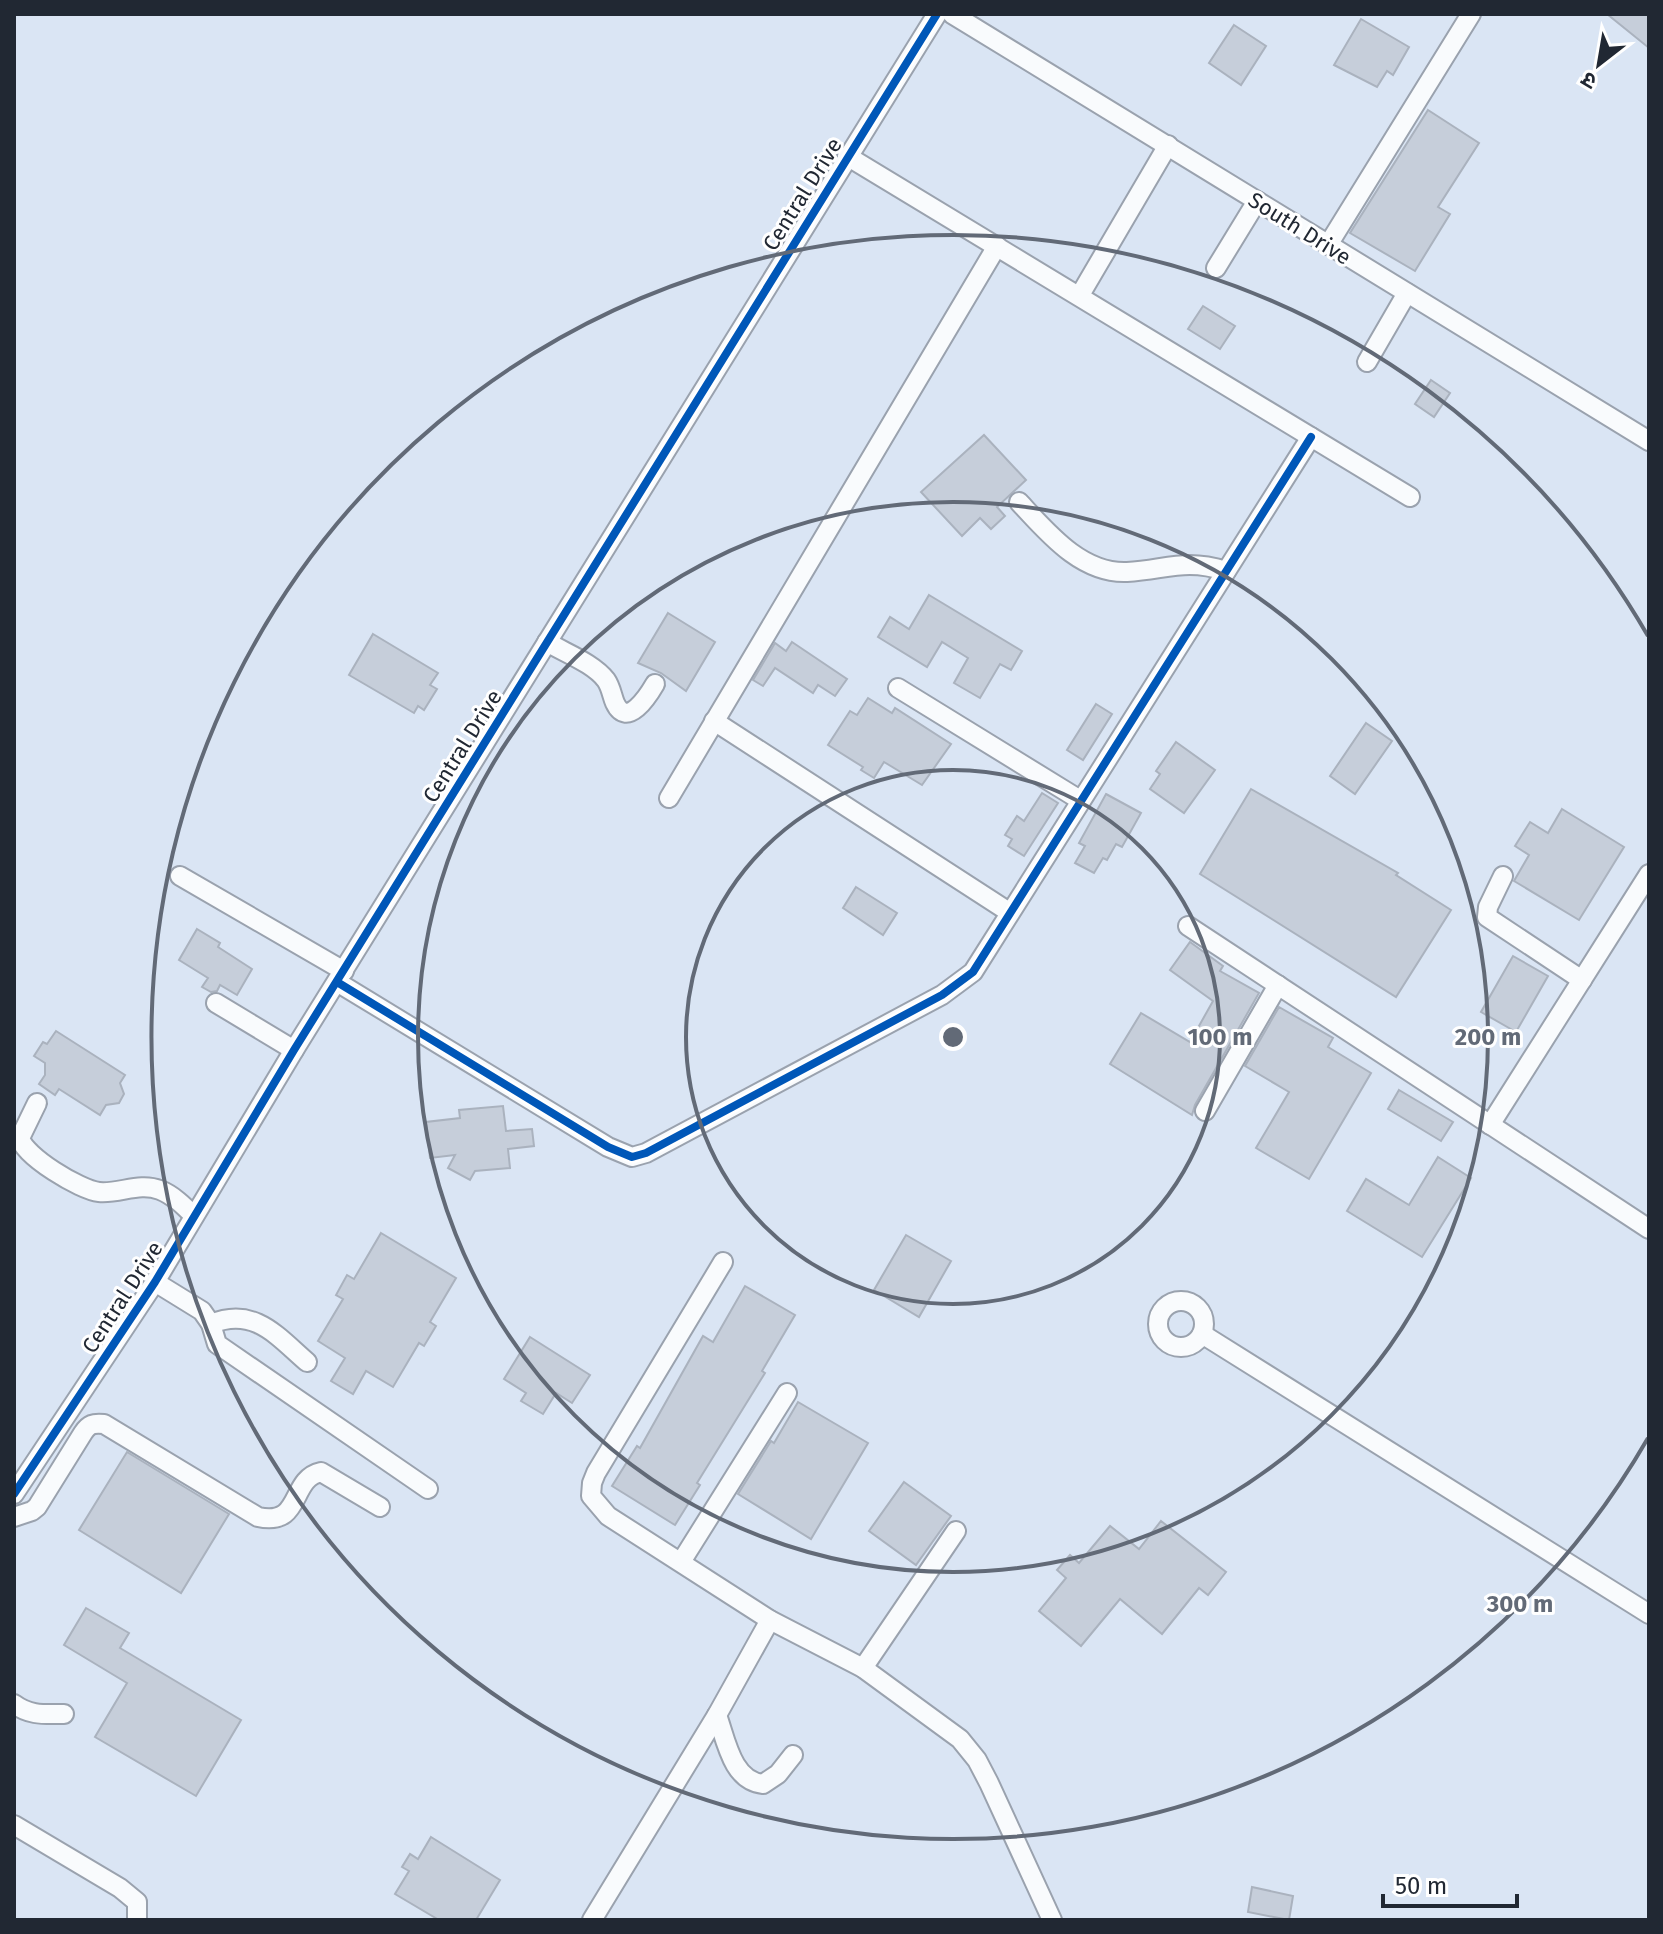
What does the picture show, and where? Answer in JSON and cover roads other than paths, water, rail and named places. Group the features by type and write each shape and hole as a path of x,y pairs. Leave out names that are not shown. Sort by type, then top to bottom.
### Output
{"street":[{"name":"Central Drive","path":"14,1494 155,1282 294,1050 937,14"},
{"name":"South Drive","path":"952,14 1649,441"},
{"path":"1328,245 1471,14"},
{"path":"1080,295 1168,145"},
{"path":"847,156 1410,497"},
{"path":"1216,268 1257,201"},
{"path":"669,798 997,246"},
{"path":"1367,362 1407,293"},
{"path":"180,876 608,1147 632,1157 646,1153 952,989 973,972 1311,437"},
{"path":"1019,502 1058,543 1086,563 1125,572 1190,564 1204,564 1226,571"},
{"path":"547,642 606,679 617,707 622,711 629,713 636,710 655,684"},
{"path":"898,688 1080,800"},
{"path":"714,721 1009,912"},
{"path":"1490,1125 1649,874"},
{"path":"1503,876 1488,907 1487,917 1582,980"},
{"path":"1188,926 1649,1229"},
{"path":"1205,1111 1278,985"},
{"path":"216,1003 294,1050"},
{"path":"37,1103 20,1138 27,1152 74,1183 96,1192 115,1192 143,1186 161,1190 178,1200 194,1216"},
{"path":"723,1262 596,1473 590,1490 596,1505 608,1516 770,1620 863,1668 968,1747 989,1783 1052,1920"},
{"path":"155,1282 202,1311 211,1324 217,1344 428,1489"},
{"path":"211,1324 238,1317 258,1322 307,1362"},
{"path":"1202,1334 1649,1614"},
{"path":"681,1562 787,1393"},
{"path":"14,1517 37,1507 83,1433 94,1423 104,1424 258,1517 277,1520 285,1515 310,1477 321,1472 380,1507"},
{"path":"863,1668 956,1531"},
{"path":"592,1920 717,1715 770,1620"},
{"path":"14,1704 23,1711 35,1714 64,1714"},
{"path":"717,1715 737,1767 748,1780 763,1784 772,1780 793,1755"},
{"path":"14,1825 120,1888 137,1902 137,1920"}]}
